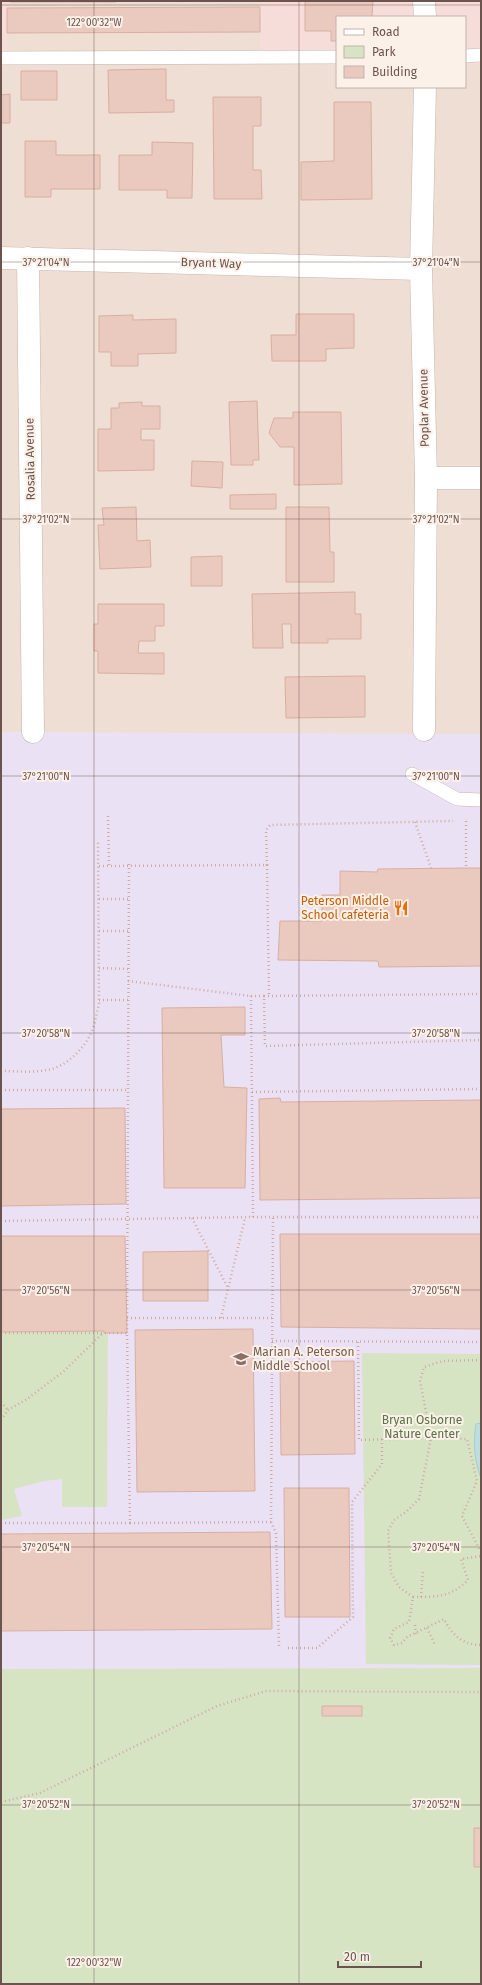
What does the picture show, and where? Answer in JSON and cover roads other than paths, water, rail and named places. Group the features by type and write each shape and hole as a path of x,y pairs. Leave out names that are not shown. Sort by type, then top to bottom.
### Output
{"street":[{"path":"424,1 424,16"},
{"name":"Poplar Avenue","path":"424,730 426,478 421,269 425,88"},
{"name":"Bryant Way","path":"1,258 421,269"},
{"name":"Rosalia Avenue","path":"28,258 33,732"},
{"path":"426,478 481,478"}],"lane":[{"path":"466,56 481,55"},
{"path":"1,58 336,57"},
{"path":"412,774 457,799 481,800"}],"water":[{"path":"481,1423 481,1478 474,1444 476,1424"}],"place":[{"name":"Peterson Middle School cafeteria","path":"401,908"},
{"name":"Marian A. Peterson Middle School","path":"241,1359"}],"park label":[{"name":"Bryan Osborne Nature Center","path":"422,1427"}]}
